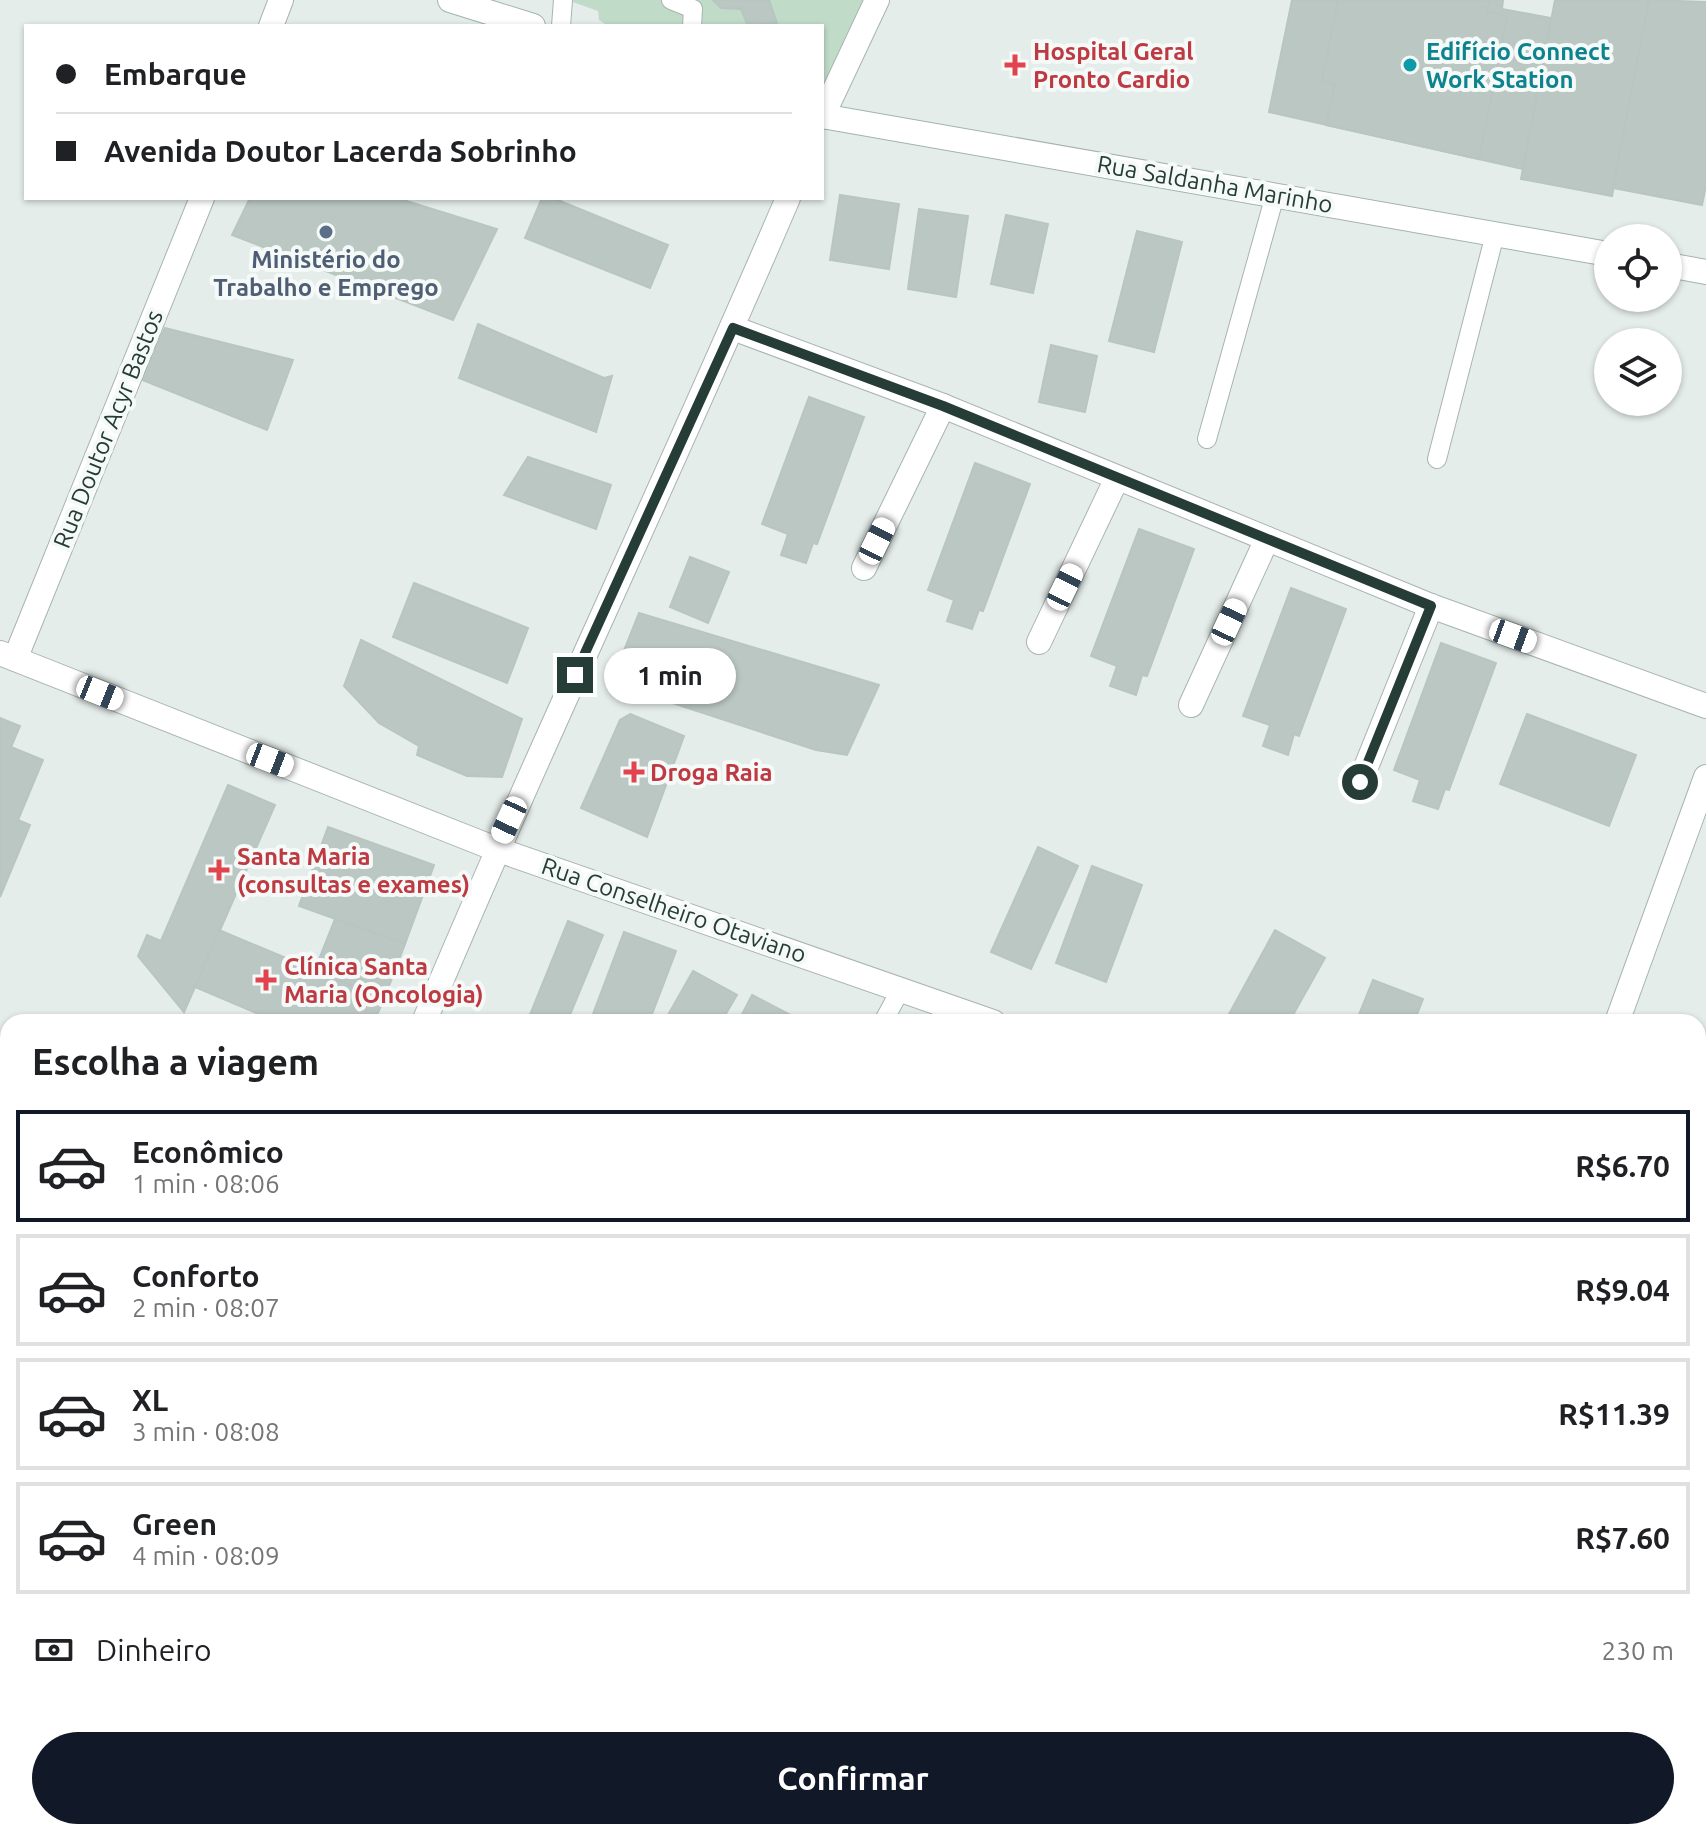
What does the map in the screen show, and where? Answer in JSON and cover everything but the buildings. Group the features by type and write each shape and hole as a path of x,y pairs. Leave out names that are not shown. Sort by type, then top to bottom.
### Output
{"street":[{"path":"272,24 281,0"},
{"path":"450,0 527,24"},
{"path":"824,112 877,0"},
{"name":"Rua Saldanha Marinho","path":"824,116 1594,252"},
{"name":"Rua Doutor Acyr Bastos","path":"8,656 201,200"},
{"path":"427,1014 496,849 733,328 787,200"},
{"path":"1682,268 1706,272"},
{"path":"733,328 943,406 1431,606 1706,706"},
{"path":"864,568 943,406"},
{"path":"1039,642 1117,478"},
{"path":"1191,705 1267,539"},
{"path":"1360,782 1431,606"},
{"name":"Rua Conselheiro Otaviano","path":"8,656 496,849 971,1014"},
{"path":"1620,1014 1706,777"}],"lane":[{"path":"561,24 563,0"},
{"path":"671,0 693,9 692,24"},
{"path":"1207,439 1275,195"},
{"path":"1437,459 1495,234"},
{"path":"887,1014 901,989"}],"green space":[{"path":"567,0 865,0 826,88 824,24 605,24 599,20 598,11"}],"place":[{"name":"Hospital Geral Pronto Cardio","path":"1015,65"},
{"name":"Edifício Connect Work Station","path":"1410,65"},
{"name":"Ministério do Trabalho e Emprego","path":"326,232"},
{"name":"Droga Raia","path":"634,772"},
{"name":"Santa Maria (consultas e exames)","path":"219,870"},
{"name":"Clínica Santa Maria (Oncologia)","path":"266,980"}],"route":[{"path":"575,675 733,328 943,406 1431,606 1360,782"}]}
